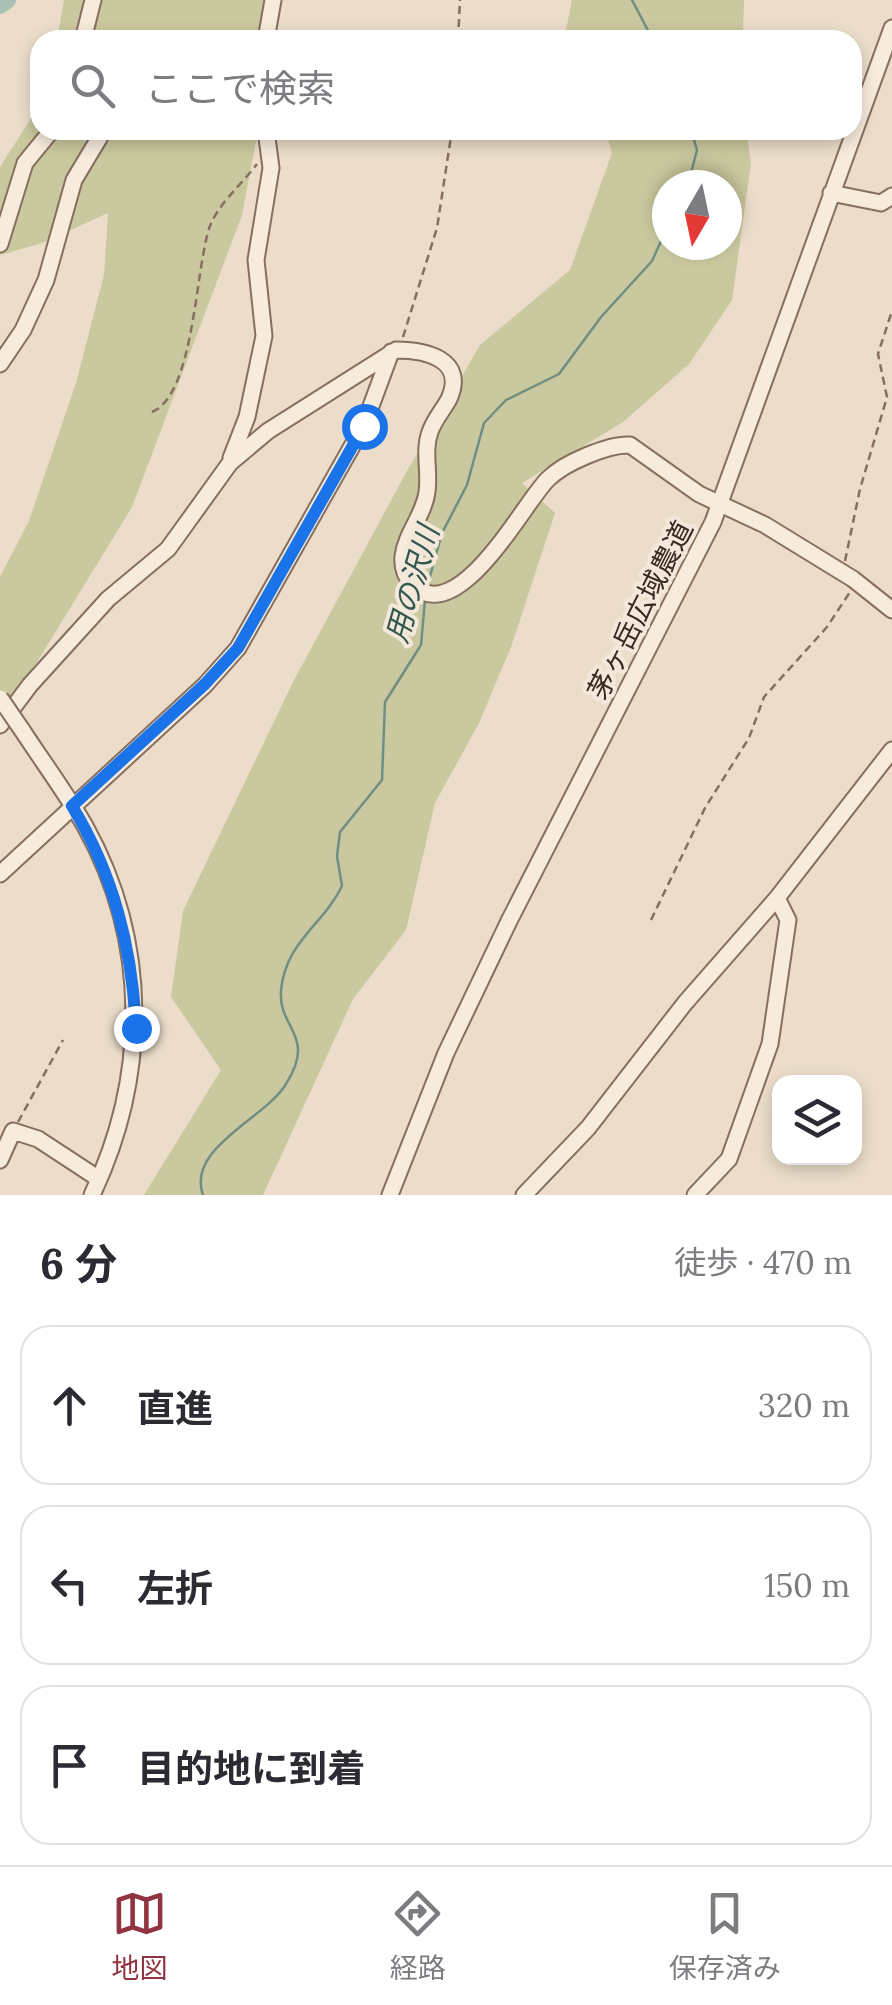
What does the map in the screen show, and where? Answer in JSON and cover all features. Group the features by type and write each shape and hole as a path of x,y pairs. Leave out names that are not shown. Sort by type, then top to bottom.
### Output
{"street":[{"path":"85,30 93,0"},
{"path":"268,30 273,0"},
{"name":"茅ヶ岳広域農道","path":"862,109 892,28"},
{"path":"0,244 25,163 44,140"},
{"path":"0,364 23,330 46,280 74,180 98,140"},
{"path":"230,462 247,416 264,336 256,260 271,168 267,140"},
{"name":"茅ヶ岳広域農道","path":"390,1195 454,1036 720,503 851,140"},
{"path":"831,193 880,203 892,196"},
{"path":"0,874 205,684 238,648 364,426 394,351"},
{"path":"0,726 30,684 108,599 168,548 230,462 268,431 394,351 440,357 447,364 452,382 448,400 430,430 427,493 403,556 406,576 418,589 437,593 461,583 490,557 552,476 621,444 638,447 699,494 849,577 892,610"},
{"path":"0,698 72,806 112,885 134,984 136,1028 127,1096 92,1195"},
{"path":"524,1195 588,1128 684,1003 777,898 892,750"},
{"path":"695,1195 729,1158 770,1044 788,920 777,898"},
{"path":"0,1160 13,1131 38,1139 99,1179"}],"path":[{"path":"458,30 460,0"},
{"path":"152,412 168,402 182,368 213,220 266,140"},
{"path":"394,351 409,326 427,270 450,140"},
{"path":"651,920 705,808 750,738 764,696 827,627 849,577 887,397 878,354 892,312"},
{"path":"13,1131 63,1040"}],"green space":[{"path":"64,0 281,0 276,30 59,30"},
{"path":"572,0 744,0 743,30 566,30"},
{"path":"30,120 30,140 256,140 242,215 132,507 37,662 0,713 0,577 29,521 76,383 104,275 108,213 42,243 0,255 0,167"},
{"path":"608,140 748,140 751,163 742,228 742,170 652,170 652,260 738,260 732,300 689,364 623,422 522,483 555,513 511,647 479,723 435,803 406,930 353,999 263,1195 144,1195 221,1070 171,997 183,911 293,682 480,345 570,270 612,153"}],"waterway":[{"path":"0,5 7,0"},
{"name":"用の沢川","path":"632,0 648,30"},
{"name":"用の沢川","path":"692,170 697,150 694,140"},
{"name":"用の沢川","path":"427,587 442,533 467,485 484,423 506,400 559,374 601,317 652,260"},
{"name":"用の沢川","path":"203,1195 201,1178 206,1163 217,1148 276,1097 295,1067 297,1043 282,1004 284,974 297,946 342,886 337,856 340,832 382,780 385,702 421,645 425,600"}],"route":[{"path":"136,1028 129,951 112,885 72,806 205,684 238,648 364,426"}]}
